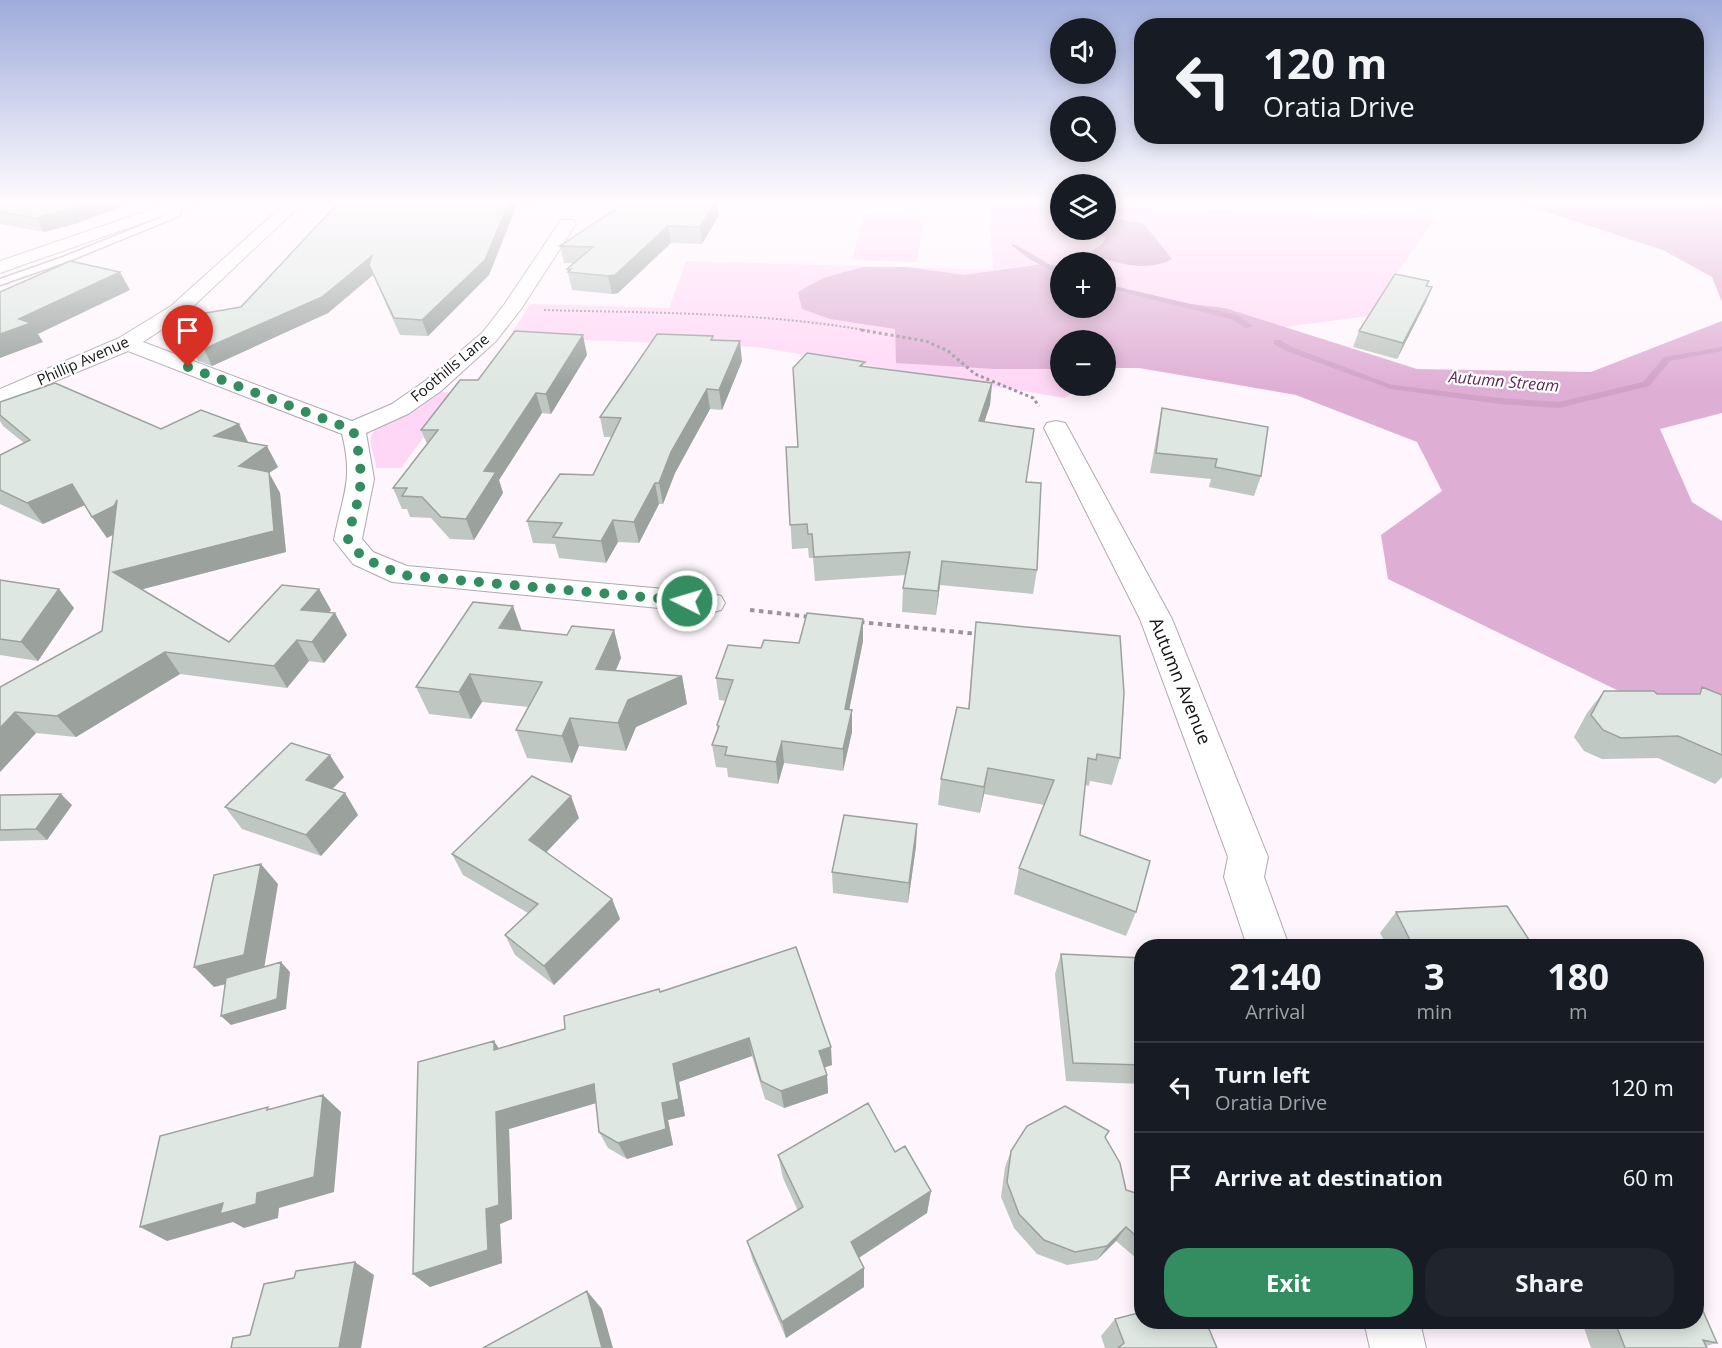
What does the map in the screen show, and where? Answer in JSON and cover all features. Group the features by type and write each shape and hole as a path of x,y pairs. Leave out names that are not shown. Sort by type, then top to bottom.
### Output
{"street":[{"name":"Phillip Avenue","path":"0,397 86,363 127,343 178,310 229,263"},
{"name":"Foothills Lane","path":"353,430 408,403 457,366 489,337 511,309 541,263"},
{"path":"127,343 353,430 359,450 360,494 350,525 348,540 363,558 402,575 710,603"},
{"name":"Autumn Avenue","path":"1056,428 1135,576 1171,653 1248,857 1244,877 1266,939"},
{"path":"1394,1329 1398,1348"}],"lane":[{"path":"0,282 52,263"}],"path":[{"path":"536,310 747,316 813,321 926,341 948,351 975,374 1033,398 1056,428"},
{"path":"750,610 820,618"},
{"path":"855,622 983,634"}],"shaded area":[{"path":"685,263 993,270 993,263 1050,263 1050,318 1116,318 1116,263 1404,263 1368,316 1285,327 1279,325 1116,339 1116,330 1050,330 1050,396 757,347 509,337 531,304 669,308"},
{"path":"1121,263 1163,263 1130,265"},
{"path":"1686,263 1722,263 1722,302 1712,277"},
{"path":"1050,265 1050,318 1116,318 1116,291 1174,302 1225,308 1417,369 1591,372 1722,321 1722,413 1660,429 1692,502 1722,521 1722,741 1388,579 1381,535 1442,491 1417,442 1296,395 1139,368 1116,368 1116,330 1050,330 1050,369 995,369 896,363 895,329 830,319 802,309 798,292 823,278 863,267 907,267 964,275"},
{"path":"440,392 456,393 401,468 376,468 371,441 374,432 390,420"}],"building":[{"path":"66,263 79,263 120,272 19,319 31,323 0,334 0,292"},
{"path":"282,263 364,263 322,297 204,349 190,344 194,315 241,307"},
{"path":"370,263 482,263 422,320 394,318"},
{"path":"574,263 628,263 615,275 608,276 568,272 571,269 567,269"},
{"path":"1395,274 1429,281 1426,286 1432,287 1403,343 1359,331"},
{"path":"515,331 583,335 546,394 536,393 484,471 496,472 466,519 441,517 422,497 402,496 407,488 393,488 438,430 421,430 460,380 478,380"},
{"path":"657,334 713,336 711,340 740,341 719,390 707,389 671,452 659,483 655,483 634,522 613,520 601,541 553,537 562,523 527,521 560,474 593,475 621,418 600,417"},
{"path":"807,353 865,362 860,366 992,383 979,421 1034,429 1026,482 1041,483 1037,570 942,561 938,591 903,588 910,552 814,557 812,534 808,534 807,524 790,525 786,447 798,447 793,368"},
{"path":"55,383 161,429 201,410 239,424 214,436 267,446 239,466 269,472 274,531 113,572 229,642 282,585 319,589 301,610 335,613 312,642 297,640 274,666 165,652 57,716 15,712 0,728 0,687 102,631 117,500 114,506 92,517 72,484 27,503 0,490 0,455 30,440 0,415 0,402"},
{"path":"1162,408 1268,427 1261,476 1215,467 1217,459 1156,453"},
{"path":"0,580 59,589 21,642 0,639"},
{"path":"473,602 513,606 499,628 567,635 572,626 614,630 596,669 682,676 628,700 618,723 570,718 562,736 516,730 542,682 470,674 459,692 416,687"},
{"path":"807,613 863,619 845,709 852,710 843,749 782,741 776,762 725,755 727,747 712,745 733,680 716,678 728,645 761,648 764,640 799,643"},
{"path":"976,622 1120,636 1124,693 1120,758 1097,754 1096,760 1088,758 1080,835 1150,861 1136,912 1019,868 1054,780 988,768 984,787 941,779 957,707 969,709"},
{"path":"1702,687 1722,695 1722,755 1678,736 1621,738 1603,730 1591,715 1604,691 1700,694"},
{"path":"291,743 330,755 306,780 345,793 306,835 225,807"},
{"path":"532,776 571,796 529,840 612,899 544,966 505,935 538,904 452,854"},
{"path":"61,794 36,829 0,830 0,795"},
{"path":"844,815 917,824 909,883 832,872"},
{"path":"261,864 244,955 194,967 214,875"},
{"path":"1507,906 1528,939 1410,939 1396,912"},
{"path":"796,947 831,1047 819,1051 827,1075 781,1091 761,1081 749,1038 673,1064 679,1099 662,1103 666,1129 618,1143 599,1132 594,1084 496,1112 499,1205 486,1209 488,1250 413,1274 418,1062 494,1041 494,1050 565,1029 564,1016 659,989 660,992"},
{"path":"1061,954 1134,958 1134,1065 1073,1063"},
{"path":"281,962 277,999 221,1016 226,978"},
{"path":"323,1095 314,1177 257,1193 256,1204 220,1214 223,1203 140,1227 160,1136"},
{"path":"868,1103 895,1152 905,1146 931,1191 851,1242 864,1268 782,1322 747,1241 803,1207 778,1155"},
{"path":"1065,1106 1109,1131 1105,1137 1120,1163 1126,1190 1134,1192 1134,1234 1126,1227 1107,1246 1075,1252 1044,1240 1019,1214 1007,1182 1011,1151 1027,1126"},
{"path":"355,1262 339,1348 231,1348 233,1338 250,1335 264,1284 294,1278 296,1271"},
{"path":"587,1291 602,1348 483,1348"},
{"path":"1704,1313 1717,1343 1703,1340 1707,1348 1625,1348 1618,1329 1704,1329"},
{"path":"1134,1314 1134,1329 1209,1329 1217,1348 1118,1348 1124,1343 1115,1319"}],"waterway":[{"name":"Autumn Stream","path":"1041,263 1050,268"},
{"name":"Autumn Stream","path":"1116,288 1234,317 1249,326"},
{"name":"Autumn Stream","path":"1277,342 1289,349 1391,387 1500,401 1559,405 1646,384 1667,359 1722,349"}],"route":[{"path":"188,367 353,430 359,450 360,494 350,525 348,540 363,558 402,575 687,601"}]}
